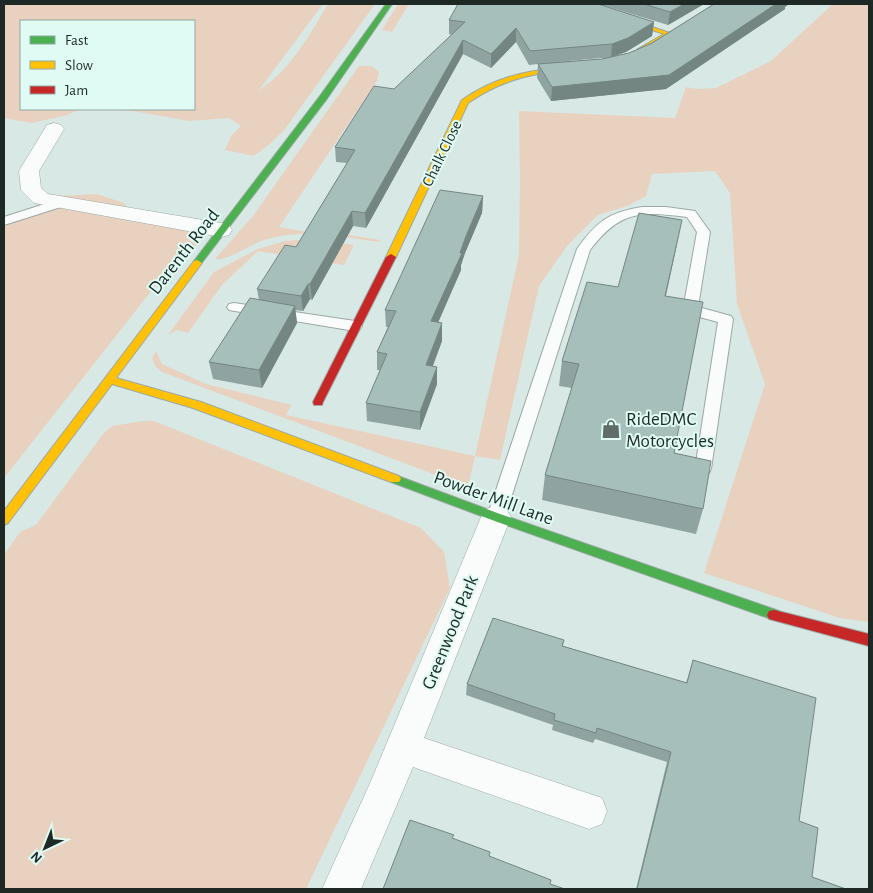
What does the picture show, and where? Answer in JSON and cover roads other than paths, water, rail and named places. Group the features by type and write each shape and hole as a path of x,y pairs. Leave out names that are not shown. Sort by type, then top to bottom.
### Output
{"street":[{"name":"Darenth Road","path":"4,520 221,230 323,98 389,4"},
{"path":"578,4 670,34"},
{"path":"630,58 686,24"},
{"name":"Chalk Close","path":"318,402 396,247 465,102 479,89 511,76 530,72 590,66"},
{"path":"54,129 29,171 31,190 41,199 221,230"},
{"name":"Powder Mill Lane","path":"109,380 123,382 198,405 496,517 766,613 869,640"},
{"name":"Greenwood Park","path":"341,889 403,747 496,517"},
{"path":"403,747 589,811"}],"lane":[{"path":"4,221 60,203"},
{"path":"496,517 584,249 598,230 620,214 654,209 691,214 704,232 690,310 726,319 704,469"},
{"path":"234,307 355,326"}],"place":[{"name":"RideDMC Motorcycles","path":"611,429"}]}
